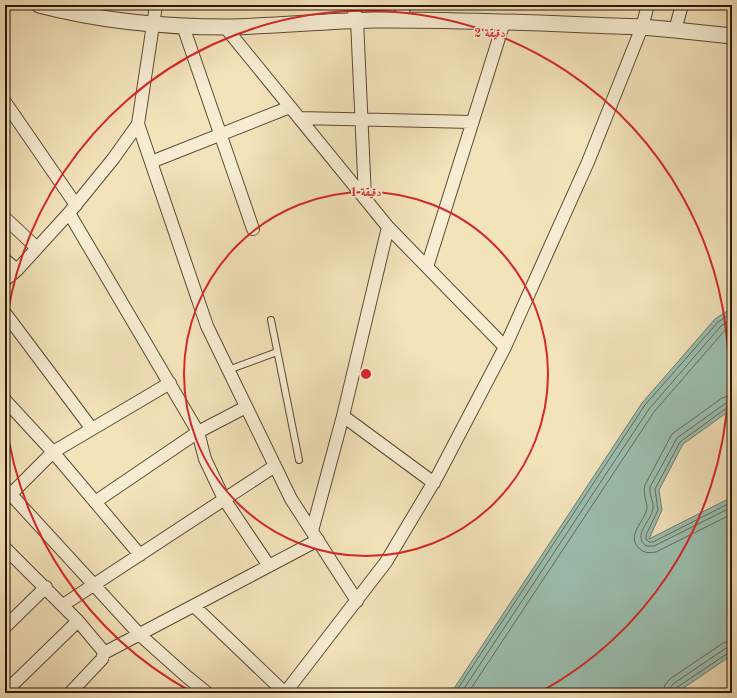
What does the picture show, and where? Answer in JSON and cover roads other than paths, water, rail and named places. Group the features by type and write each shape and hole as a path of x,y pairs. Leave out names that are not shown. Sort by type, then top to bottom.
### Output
{"street":[{"path":"39,5 95,17 135,23 183,26 225,27 357,20 397,20 642,27 732,36"},
{"path":"5,280 17,270 72,209 113,160 138,124 156,5"},
{"path":"352,5 357,20 365,198"},
{"path":"397,20 406,5"},
{"path":"194,606 285,693 357,601 386,562 434,484 505,347 588,162 642,27 648,5"},
{"path":"675,30 682,5"},
{"path":"427,267 504,22"},
{"path":"183,26 253,229"},
{"path":"225,27 388,227 505,347"},
{"path":"5,102 72,209 198,432 206,459 224,499 269,566"},
{"path":"151,162 290,107"},
{"path":"299,118 361,118 472,122"},
{"path":"138,124 207,326 227,370 291,499 357,601"},
{"path":"5,218 37,248"},
{"path":"70,693 102,659 104,654 269,566 315,535 388,227"},
{"path":"5,260 17,270"},
{"path":"5,313 92,429"},
{"path":"170,383 53,452 7,494 94,584 139,634 207,693"},
{"path":"5,400 53,452 140,555"},
{"path":"96,502 198,432 246,407"},
{"path":"343,416 434,484"},
{"path":"63,605 275,466"},
{"path":"7,553 46,587 78,620 104,654"},
{"path":"5,627 46,587"},
{"path":"5,692 78,620"}],"lane":[{"path":"271,320 299,460"},
{"path":"227,370 277,352"}],"water":[{"path":"732,308 732,409 683,444 659,490 662,510 649,539 732,497 732,655 676,693 451,693 642,403 715,319"}]}
